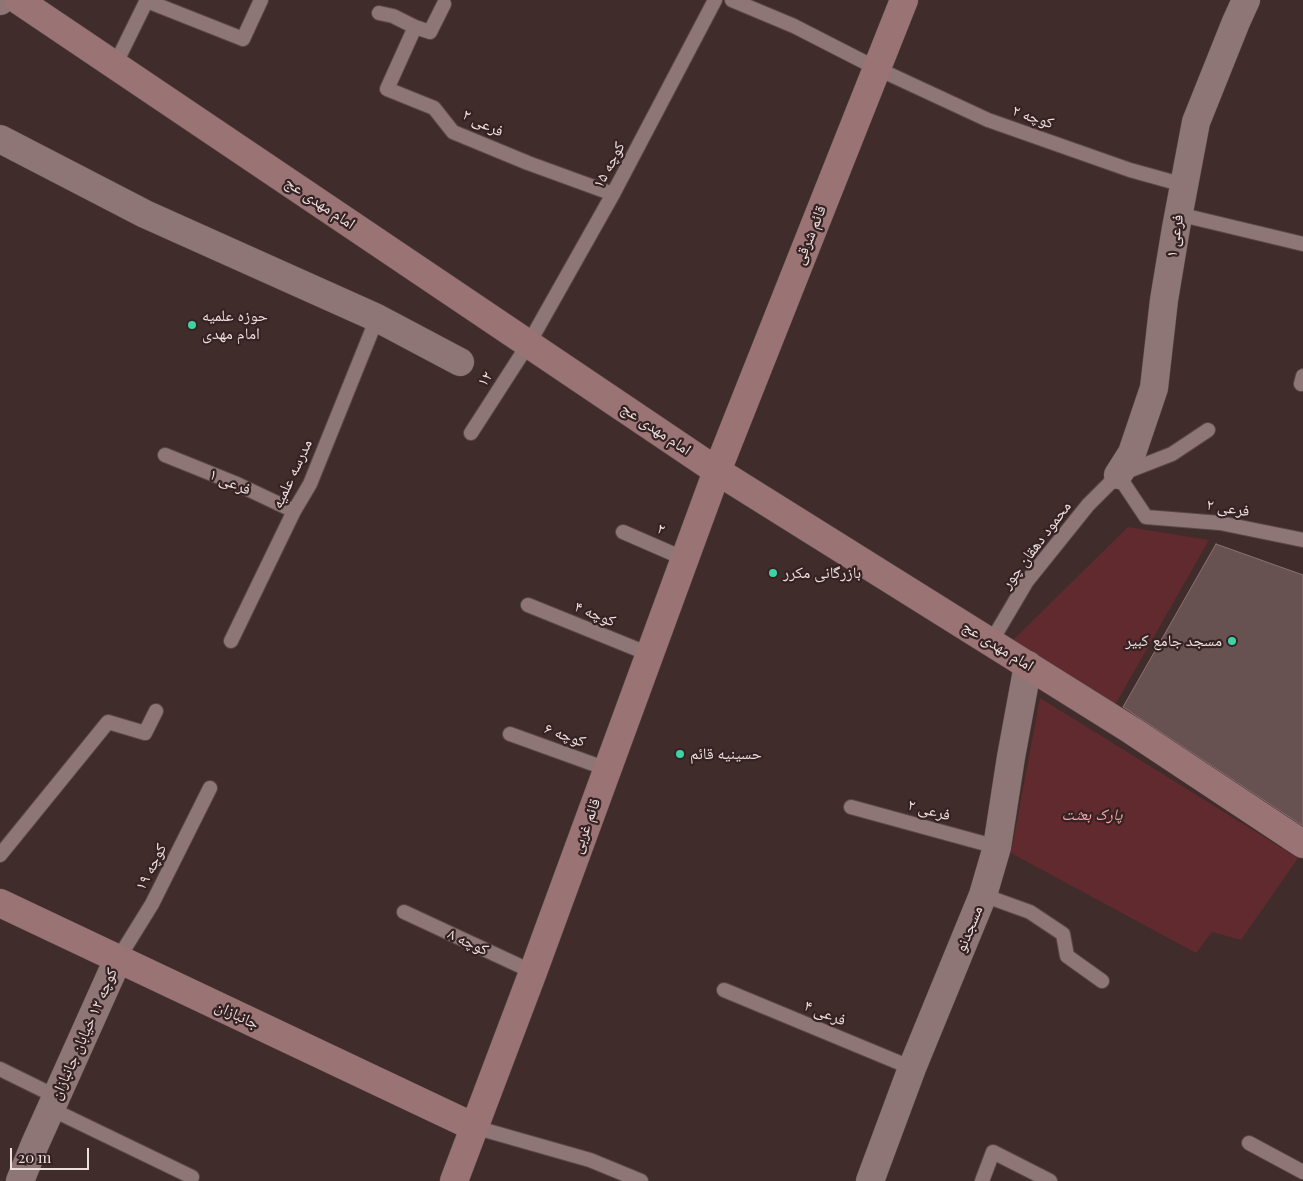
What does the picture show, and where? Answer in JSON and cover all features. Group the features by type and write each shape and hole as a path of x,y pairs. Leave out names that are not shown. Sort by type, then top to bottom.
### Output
{"street":[{"name":"امام مهدی عج","path":"18,0 717,470 1131,730 1303,844"},
{"name":"قائم شرقی","path":"717,470 904,0"},
{"name":"فرعی ۱","path":"1118,475 1132,453 1154,388 1164,300 1196,122 1246,0"},
{"path":"0,140 145,214 377,318 460,362"},
{"name":"قائم غربی","path":"454,1181 533,972 717,470"},
{"name":"مسجدنو","path":"870,1181 912,1068 983,895 997,847 1028,665"},
{"name":"جانبازان","path":"0,902 474,1127"},
{"name":"کوچه ۱۲ خیابان جانبازان","path":"20,1181 118,958"}],"lane":[{"path":"116,65 147,1 243,39 261,0"},
{"name":"کوچه ۱۵","path":"529,344 613,194 715,0"},
{"name":"کوچه ۲","path":"732,0 794,26 876,68 988,120 1130,170 1184,185"},
{"path":"379,13 393,16 414,27 430,32 444,4"},
{"name":"فرعی ۲","path":"414,27 388,89 434,108 453,132 528,163 613,194"},
{"path":"1178,214 1303,244"},
{"name":"مدرسه علمیه","path":"231,641 294,511 310,484 377,318"},
{"name":"۱۲","path":"471,433 529,344"},
{"path":"1118,475 1172,454 1208,430"},
{"name":"فرعی ۱","path":"165,455 237,484 294,511"},
{"name":"فرعی ۲","path":"1118,475 1146,517 1220,523 1303,540"},
{"name":"محمود دهقان چور","path":"991,642 1027,581 1088,505 1118,475"},
{"name":"۲","path":"623,532 685,559"},
{"name":"کوچه ۴","path":"528,605 650,654"},
{"path":"0,855 108,722 145,733 156,711"},
{"name":"کوچه ۶","path":"510,734 608,769"},
{"name":"کوچه ۱۹","path":"118,958 152,904 210,788"},
{"name":"فرعی ۲","path":"851,807 997,847"},
{"path":"983,895 1030,912 1063,934 1066,956 1102,981"},
{"name":"کوچه ۸","path":"404,912 533,972"},
{"name":"فرعی ۴","path":"724,990 912,1068"},
{"path":"0,1069 54,1103 192,1177"},
{"path":"474,1127 590,1160 641,1181"},
{"path":"1249,1143 1303,1172"},
{"path":"982,1181 993,1152 1050,1181"}],"green space":[{"path":"1128,527 1209,540 1115,705 1012,641"},
{"name":"پارک بعثت","path":"1040,698 1298,858 1241,940 1212,932 1196,953 1011,853"}],"building":[{"name":"مسجد جامع کبیر","path":"1216,544 1303,575 1303,826 1123,707"}],"place":[{"name":"حوزه علمیه امام مهدی","path":"192,325"},
{"name":"بازرگانی مکرر","path":"773,573"},
{"name":"مسجد جامع کبیر","path":"1232,641"},
{"name":"حسینیه قائم","path":"680,754"}]}
